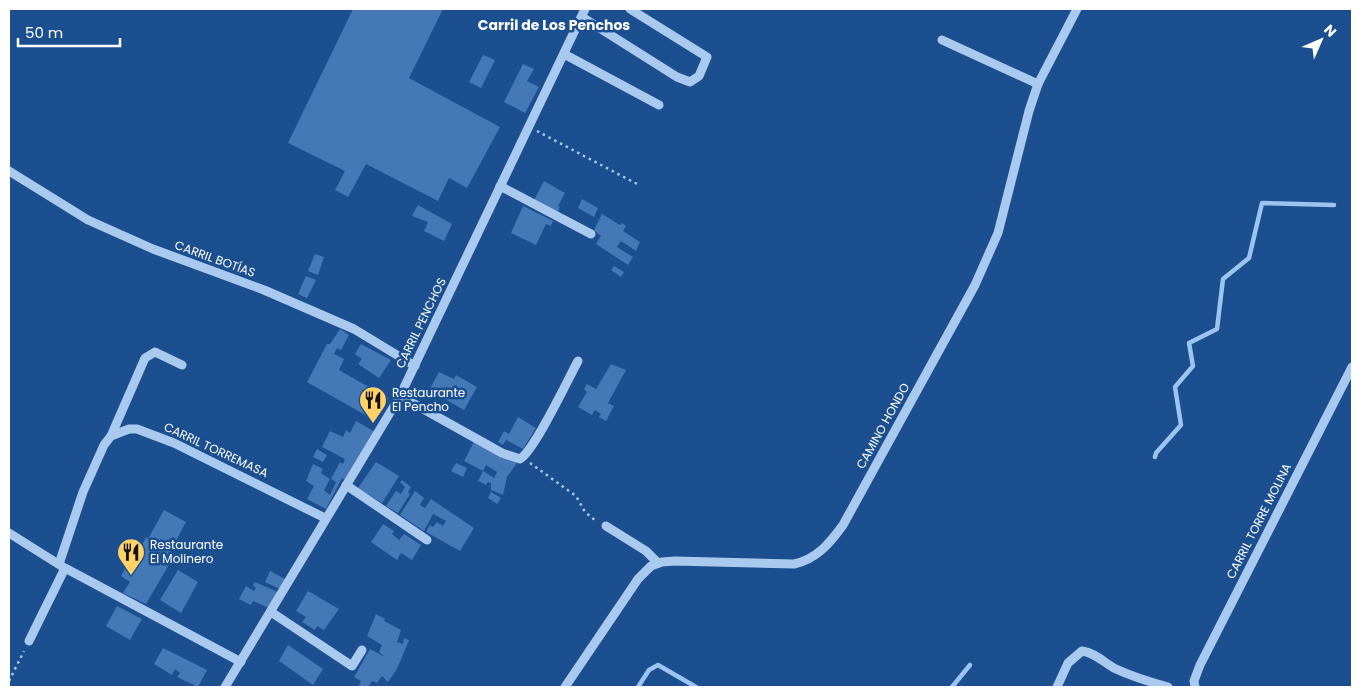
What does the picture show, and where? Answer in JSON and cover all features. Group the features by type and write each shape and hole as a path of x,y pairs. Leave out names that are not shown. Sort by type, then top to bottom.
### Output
{"street":[{"path":"584,13 677,77 690,82 699,76 707,57 630,9"},
{"name":"CAMINO HONDO","path":"658,563 675,561 794,564 809,560 831,541 843,525 976,285 998,233 1026,120 1038,84 1077,9"},
{"name":"CARRIL PENCHOS","path":"225,687 400,396 584,13"},
{"path":"942,40 1038,84"},
{"path":"564,54 659,105"},
{"name":"CARRIL BOTÍAS","path":"9,171 88,220 153,249 264,290 354,329 415,366"},
{"path":"500,186 590,234"},
{"path":"29,641 62,566 83,492 104,445 111,436 145,358 155,352 182,365"},
{"path":"400,396 512,457 517,459 523,458 578,360"},
{"name":"CARRIL TORRE MOLINA","path":"1195,687 1194,681 1200,665 1352,368"},
{"name":"CARRIL TORREMASA","path":"111,436 120,431 137,429 174,442 325,518"},
{"path":"346,485 428,540"},
{"path":"565,687 638,579 645,571 658,563 646,551 606,526"},
{"path":"9,533 62,566 241,662"},
{"path":"271,612 352,666 362,650"},
{"path":"1057,687 1068,663 1082,651 1096,656 1114,668 1137,678 1168,687"}],"path":[{"path":"529,126 637,184"},
{"path":"523,458 576,496 585,512 606,526"},
{"path":"9,681 29,641"}],"building":[{"path":"353,9 443,9 409,78 500,127 467,188 449,178 438,201 366,164 348,197 335,190 345,171 288,143"},
{"path":"483,55 495,60 481,88 469,82"},
{"path":"523,64 534,69 527,81 539,87 525,113 504,102"},
{"path":"544,181 565,193 558,206 560,207 557,213 534,200"},
{"path":"582,199 598,208 594,217 578,208"},
{"path":"418,205 452,224 444,241 424,231 428,222 412,216"},
{"path":"523,206 553,221 551,226 546,224 536,245 511,233"},
{"path":"602,214 620,225 622,223 626,226 623,231 640,242 636,251 621,241 617,247 633,257 628,265 596,244 601,236 594,230"},
{"path":"315,254 324,257 318,275 308,271"},
{"path":"614,266 624,272 621,277 611,270"},
{"path":"306,276 316,280 307,298 298,294"},
{"path":"340,329 349,335 341,350 337,348 334,354 344,359 339,370 388,398 384,407 375,401 367,416 307,382 327,344 330,344"},
{"path":"361,344 391,360 379,378 358,364 362,359 355,354"},
{"path":"611,364 626,370 608,403 614,406 606,421 599,417 601,414 595,410 592,415 578,407 587,392 584,389 587,384 596,389"},
{"path":"439,372 454,379 456,375 477,387 464,410 429,390"},
{"path":"518,417 536,428 523,449 506,440 503,445 498,442 504,431 509,434"},
{"path":"356,421 375,432 346,481 342,478 326,509 307,499 314,486 306,481 313,464 323,469 321,473 330,479 324,490 330,495 336,482 331,479 340,462 343,464 345,459 322,447 330,431 343,437 346,430 350,433"},
{"path":"475,440 517,463 507,477 503,495 491,490 491,483 488,482 486,485 478,481 483,471 464,461","holes":["486,465 497,472 494,478 483,471"]},
{"path":"317,449 327,455 323,462 313,457"},
{"path":"376,462 399,476 382,503 358,488"},
{"path":"456,463 467,468 463,477 451,471"},
{"path":"402,480 411,487 408,492 410,494 398,513 386,506 396,491 401,494 405,487 400,482"},
{"path":"415,491 424,498 420,505 425,508 431,499 474,528 460,551 426,532 430,525 433,527 437,522 443,526 446,521 433,514 424,531 400,515"},
{"path":"491,492 501,498 497,504 488,498"},
{"path":"164,510 186,522 169,554 174,556 146,604 123,593 130,582 121,576 137,548 140,549 146,537 148,539"},
{"path":"383,524 394,531 392,534 399,540 404,534 421,545 412,560 401,553 397,560 371,542"},
{"path":"178,570 198,582 181,613 160,600"},
{"path":"270,571 285,579 280,589 265,582"},
{"path":"255,582 278,592 269,608 253,601 251,605 239,599 246,586 254,591 256,588 253,586"},
{"path":"308,591 339,609 324,630 317,626 315,630 302,622 306,617 296,611"},
{"path":"117,606 142,619 130,640 106,626"},
{"path":"376,614 385,619 384,621 401,630 397,642 403,644 404,638 409,640 397,669 388,682 382,676 377,683 372,681 368,687 358,687 361,681 354,677 370,649 385,657 379,652 382,645 367,636"},
{"path":"288,645 323,669 313,685 279,661"},
{"path":"163,648 207,670 198,687 177,677 180,673 175,669 172,675 154,664"}],"waterway":[{"path":"1155,457 1156,453 1181,425 1175,387 1193,366 1189,343 1217,329 1223,279 1249,258 1262,203 1334,205"},
{"path":"638,687 649,670 658,665 696,687"},
{"path":"952,687 970,665"}],"place":[{"name":"Restaurante El Pencho","path":"373,424"},
{"name":"Restaurante El Molinero","path":"131,576"}],"district":[{"name":"Carril de Los Penchos","path":"554,25"}]}
